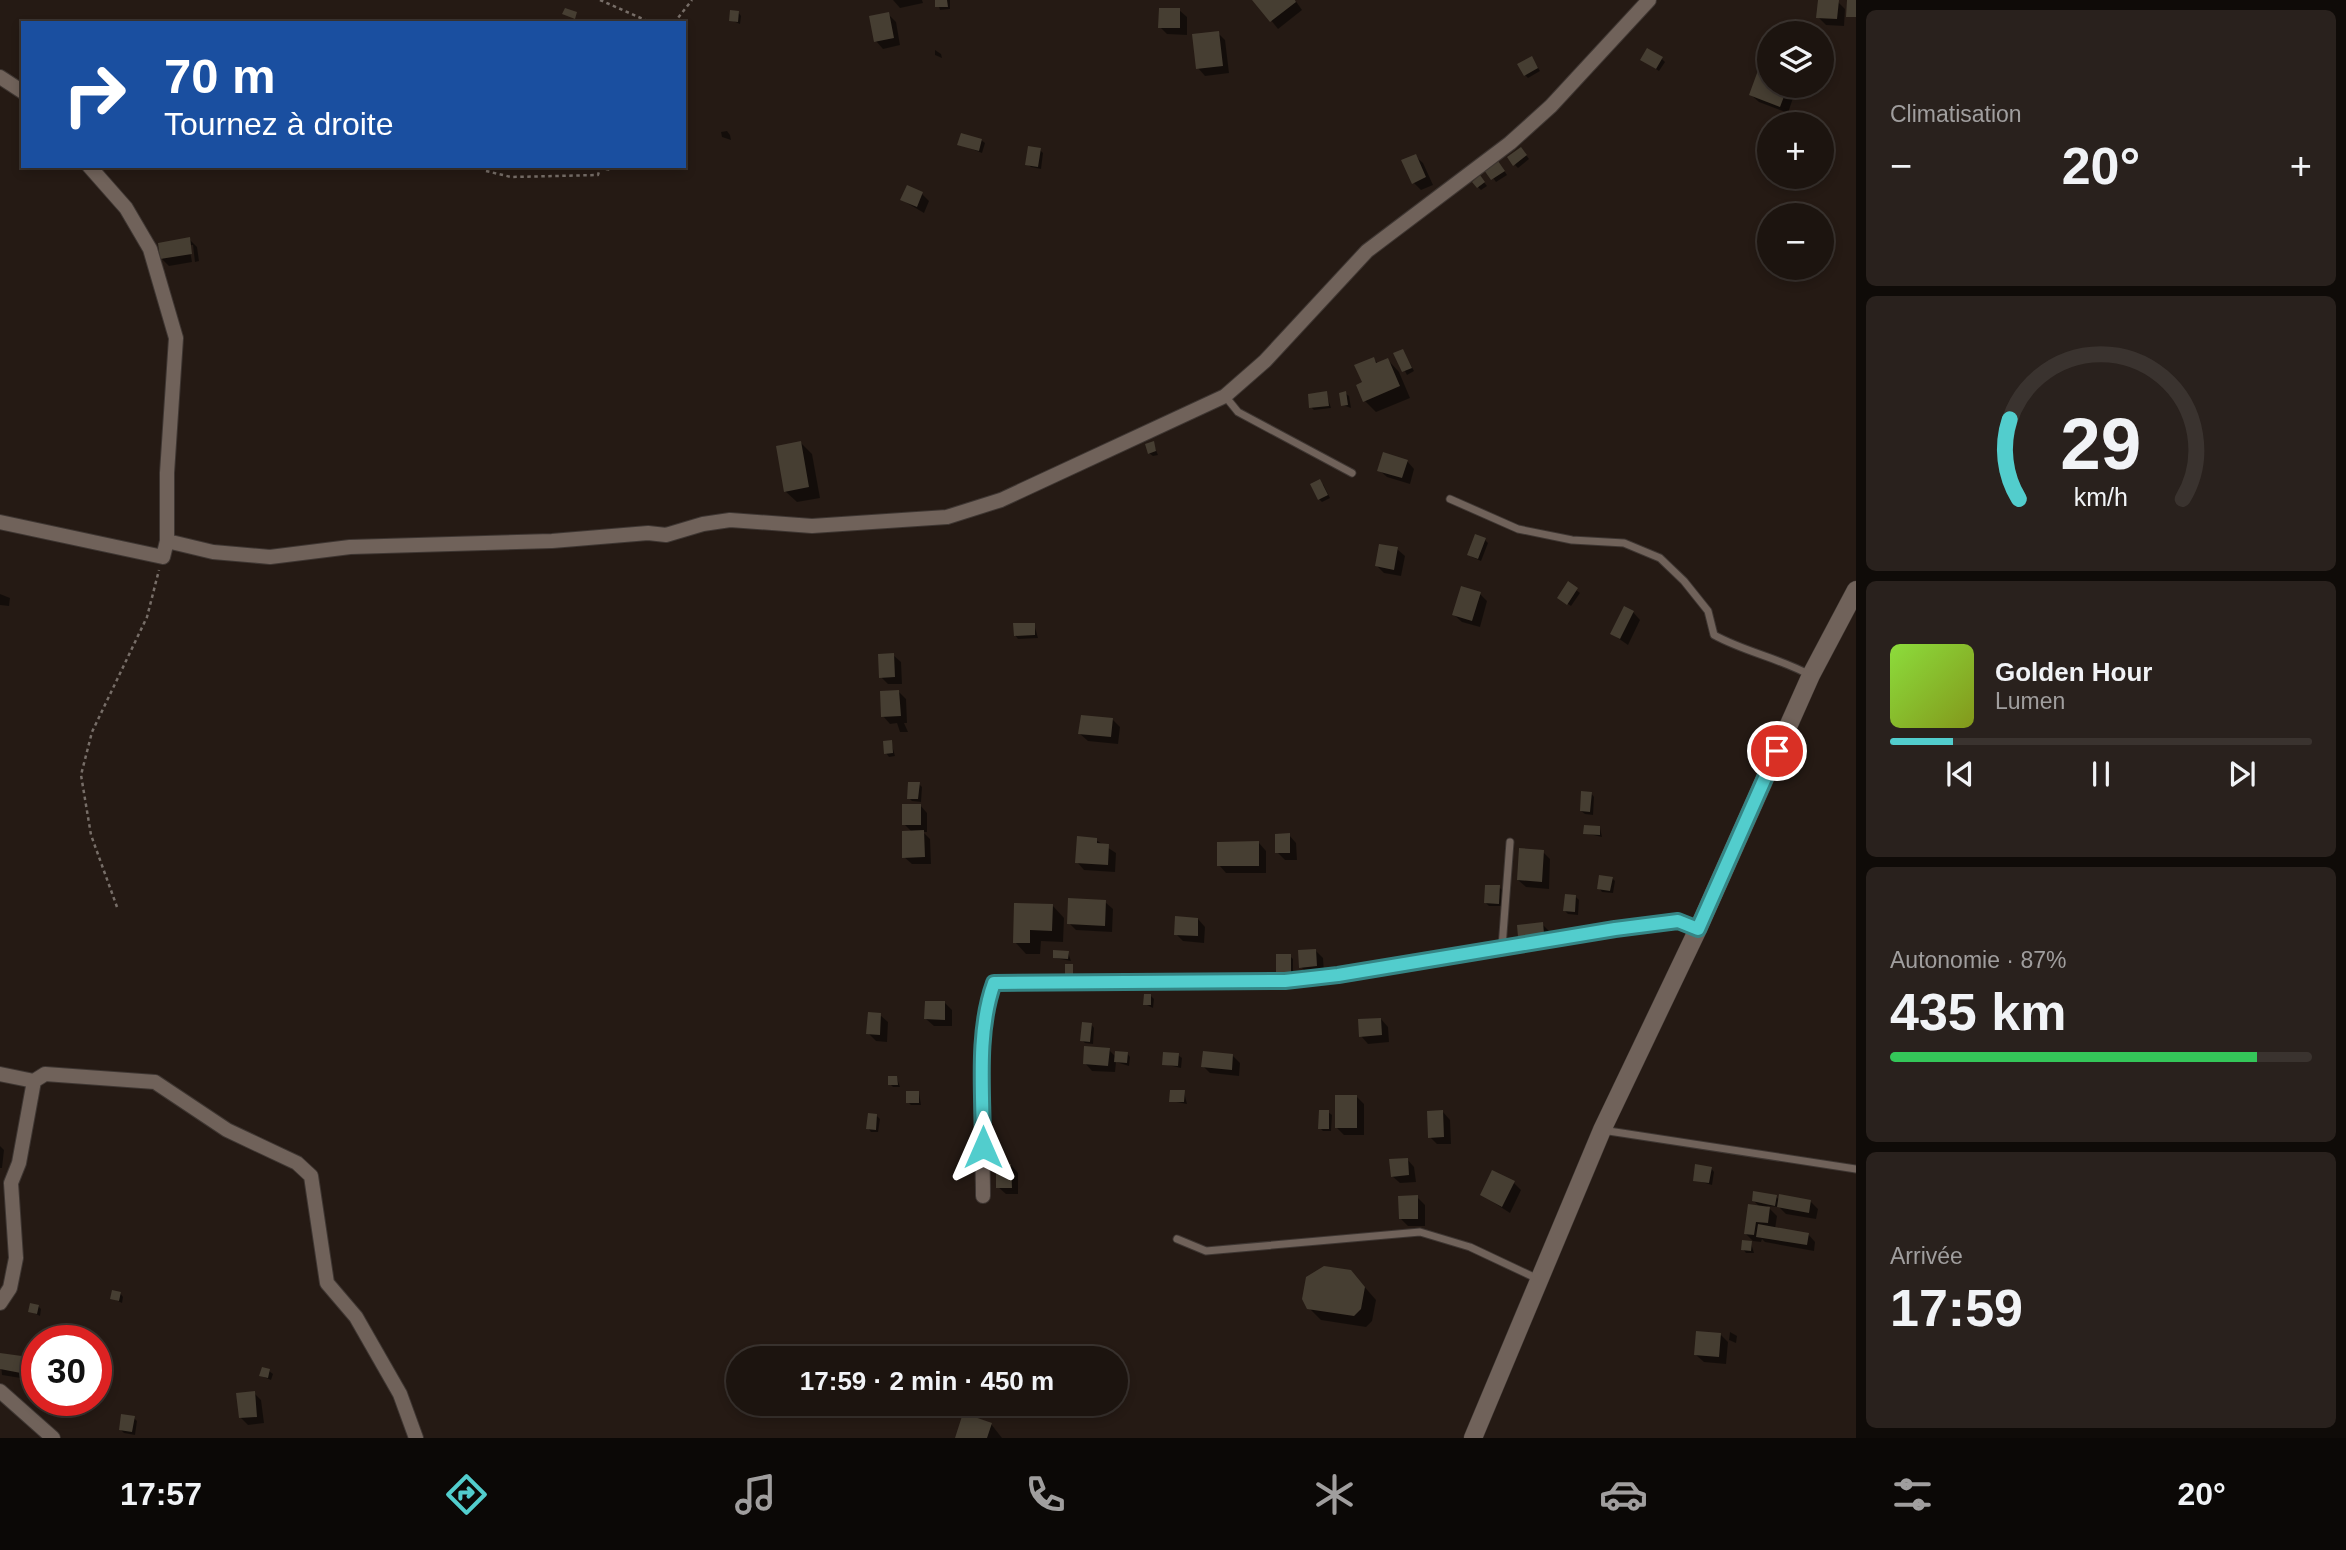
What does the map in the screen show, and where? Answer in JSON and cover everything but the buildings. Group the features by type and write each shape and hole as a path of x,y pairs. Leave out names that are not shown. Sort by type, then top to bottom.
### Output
{"street":[{"path":"167,541 213,552 270,557 350,547 552,541 648,533 666,535 703,524 730,520 813,526 947,517 1002,499 1225,396 1265,361 1367,251 1510,143 1551,106 1649,0"},
{"path":"0,77 21,92"},
{"path":"0,522 163,557 167,541 167,473 176,338 150,249 126,208 91,168"},
{"path":"1473,1438 1602,1130 1698,929 1811,675 1856,590"},
{"path":"983,1196 983,1050 987,1002 994,983 1285,981 1678,921 1698,929"},
{"path":"0,1074 34,1081 45,1074 155,1082 227,1130 297,1163 311,1176 327,1283 356,1317 400,1394 416,1438"},
{"path":"0,1303 10,1288 16,1258 11,1182 19,1163 34,1081"},
{"path":"0,1391 53,1438"}],"lane":[{"path":"1225,396 1238,412 1352,473"},
{"path":"1450,499 1518,529 1572,540 1624,543 1660,558 1708,611 1714,635 1738,648 1793,666 1811,675"},
{"path":"1502,947 1510,842"},
{"path":"1602,1130 1856,1169"},
{"path":"1177,1239 1206,1251 1420,1232 1470,1247 1539,1279"}],"path":[{"path":"600,0 647,21"},
{"path":"676,21 692,0"},
{"path":"486,171 511,177 598,174 600,168"},
{"path":"117,907 91,835 81,775 92,732 147,617 163,557"}],"route":[{"path":"983,1147 983,1050 987,1002 994,983 1285,981 1678,921 1698,929 1777,751"}]}
